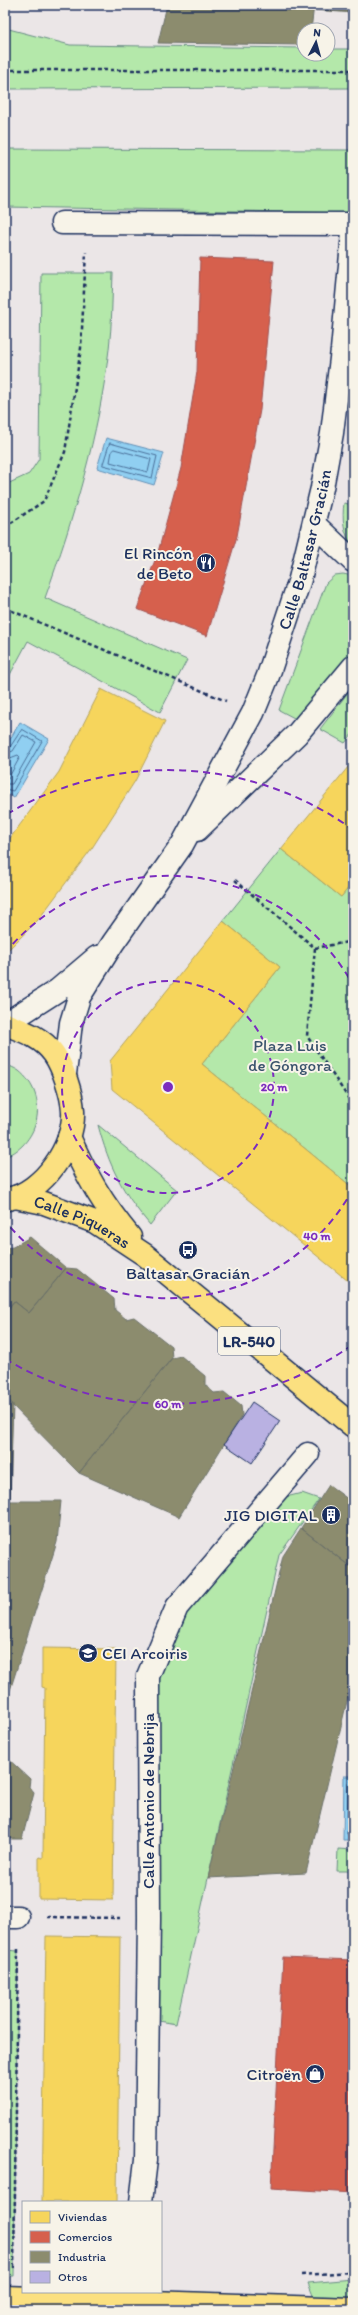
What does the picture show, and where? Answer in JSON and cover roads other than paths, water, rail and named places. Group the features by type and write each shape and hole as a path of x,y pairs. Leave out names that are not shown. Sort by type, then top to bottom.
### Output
{"main road":[{"name":"LR-540","path":"5,1024 42,1040 54,1054 65,1074 73,1111 70,1136 45,1176 29,1190 10,1198"},
{"name":"Calle Piqueras","path":"70,1136 89,1180 106,1208 145,1255"},
{"name":"Calle Piqueras","path":"10,1198 44,1203 95,1222 145,1255 353,1426"},
{"path":"10,2297 117,2297 353,2309"}],"street":[{"path":"62,222 353,224"},
{"name":"Calle Baltasar Gracián","path":"65,1074 71,1023 79,997 113,943 182,845 253,713 268,676 300,579 314,524 332,433 353,233"},
{"path":"314,524 353,560"},
{"name":"Calle Baltasar Gracián","path":"182,845 297,734 353,667"},
{"name":"Calle Baltasar Gracián","path":"5,1024 58,990 113,943"},
{"name":"Calle Antonio de Nebrija","path":"141,2201 146,2160 149,1919 148,1676 177,1607 308,1454"}],"water":[{"path":"106,438 164,453 154,485 97,468"},
{"path":"20,722 49,739 14,798 5,792 5,748"},
{"path":"344,1776 353,1776 353,1840 343,1840"}],"place":[{"name":"El Rincón de Beto","path":"206,563"},
{"name":"Baltasar Gracián","path":"188,1250"},
{"name":"JIG DIGITAL","path":"331,1515"},
{"name":"CEI Arcoiris","path":"88,1653"},
{"name":"Citroën","path":"315,2074"}],"park label":[{"name":"Plaza Luis de Góngora","path":"290,1055"}]}
